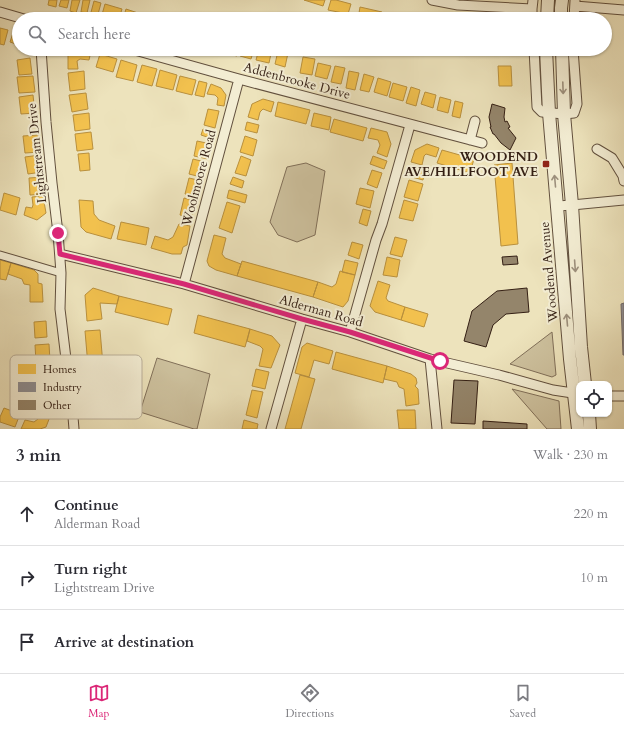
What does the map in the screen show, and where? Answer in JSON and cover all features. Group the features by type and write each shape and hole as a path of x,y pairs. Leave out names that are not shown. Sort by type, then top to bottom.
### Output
{"street":[{"path":"432,0 458,5 533,5"},
{"path":"547,12 548,0"},
{"path":"561,12 562,0"},
{"path":"575,3 624,10"},
{"path":"0,12 12,16"},
{"name":"Lightstream Drive","path":"42,56 62,273 60,309 66,355"},
{"name":"Addenbrooke Drive","path":"156,56 482,144"},
{"path":"534,56 537,107 542,112 564,114 574,113 577,104 574,56"},
{"name":"Woodend Avenue","path":"546,56 549,113 570,359 576,394"},
{"name":"Woodend Avenue","path":"562,56 564,114 585,381"},
{"name":"Woolmoore Road","path":"184,284 239,79"},
{"path":"470,140 475,121"},
{"path":"350,332 410,125"},
{"path":"597,149 612,158 623,176 624,181"},
{"path":"558,206 624,200"},
{"name":"Alderman Road","path":"60,254 184,284 350,332 430,359 499,375 553,390 576,394"},
{"path":"0,255 62,273"},
{"path":"271,429 302,319"},
{"path":"430,359 437,429"},
{"path":"612,396 624,396"},
{"name":"Woodend Avenue","path":"577,417 578,429"},
{"path":"589,417 590,429"},
{"name":"Lightstream Drive","path":"73,419 74,429"}],"shaded area":[{"path":"306,163 325,171 315,235 297,242 278,235 270,222 287,167"},
{"path":"552,332 556,375 552,377 510,364"},
{"path":"157,358 210,374 197,429 142,413 142,406"},
{"path":"512,389 559,401 561,429 547,429"}],"building: Homes":[{"path":"49,0 57,0 56,7 48,5"},
{"path":"61,0 69,0 67,8 59,6"},
{"path":"72,0 80,0 76,12 70,11"},
{"path":"83,0 90,0 87,12 81,12"},
{"path":"304,0 325,0 323,6"},
{"path":"331,0 351,4 349,12 328,10"},
{"path":"94,1 101,3 99,12 91,12"},
{"path":"105,4 122,9 121,12 103,12"},
{"path":"360,7 382,12 359,12"},
{"path":"126,9 135,12 125,12"},
{"path":"0,28 8,30 4,45 0,44"},
{"path":"68,56 90,56 89,60 80,59 77,61 78,69 68,69"},
{"path":"99,56 107,56 117,59 113,72 96,67"},
{"path":"240,56 252,56 251,59"},
{"path":"257,56 270,56 269,63 256,60"},
{"path":"277,56 287,56 285,67 275,64"},
{"path":"303,57 315,59 312,75 300,73"},
{"path":"30,58 32,74 19,75 17,60"},
{"path":"121,60 137,65 133,81 116,77"},
{"path":"318,63 331,66 327,79 315,76"},
{"path":"142,65 157,69 152,86 137,82"},
{"path":"335,66 345,68 341,84 331,82"},
{"path":"498,66 511,66 512,86 499,86"},
{"path":"160,70 177,75 173,90 156,86"},
{"path":"84,71 85,89 70,91 68,73"},
{"path":"349,71 359,73 355,90 346,88"},
{"path":"364,74 374,77 369,92 360,90"},
{"path":"33,76 35,92 19,93 17,77"},
{"path":"180,76 196,80 192,95 176,91"},
{"path":"378,78 391,82 387,96 374,92"},
{"path":"199,81 207,83 204,97 195,95"},
{"path":"393,83 407,87 403,101 389,97"},
{"path":"211,84 221,88 226,95 224,106 217,105 218,98 215,95 207,94"},
{"path":"411,87 420,90 416,106 406,103"},
{"path":"425,92 436,95 433,108 421,104"},
{"path":"86,93 88,109 72,112 69,95"},
{"path":"33,95 35,113 21,114 19,97"},
{"path":"440,97 451,100 448,113 437,110"},
{"path":"263,99 274,102 271,112 263,109 260,112 258,120 248,117 252,104"},
{"path":"455,101 463,103 460,118 452,116"},
{"path":"278,102 310,110 306,124 275,116"},
{"path":"208,109 219,111 215,128 204,125"},
{"path":"89,113 90,129 75,131 73,115"},
{"path":"314,113 331,117 329,130 311,126"},
{"path":"334,119 367,128 363,141 330,132"},
{"path":"247,122 259,125 257,133 245,130"},
{"path":"371,128 387,132 391,144 387,157 377,153 380,145 378,140 368,138"},
{"path":"203,129 215,134 213,139 201,135"},
{"path":"91,132 93,149 77,151 75,134"},
{"path":"38,135 40,152 25,153 23,136"},
{"path":"245,136 257,140 253,156 240,152"},
{"path":"197,141 211,144 208,159 194,156"},
{"path":"427,144 439,148 436,157 426,154 422,165 411,162 415,150"},
{"path":"442,150 474,159 470,173 437,163"},
{"path":"89,153 90,170 80,171 78,154"},
{"path":"40,155 42,172 28,174 25,157"},
{"path":"241,156 251,160 246,176 235,173"},
{"path":"373,156 387,161 384,169 370,164"},
{"path":"193,159 205,162 201,177 189,174"},
{"path":"512,163 518,244 501,246 494,165"},
{"path":"411,166 425,170 423,180 408,176"},
{"path":"372,170 382,173 377,188 367,184"},
{"path":"43,177 45,194 30,195 29,178"},
{"path":"233,177 244,181 242,188 230,184"},
{"path":"189,178 202,181 197,197 185,194"},
{"path":"409,180 423,184 418,201 404,197"},
{"path":"360,188 374,191 370,208 356,204"},
{"path":"229,190 247,195 245,203 227,198"},
{"path":"4,193 20,198 16,215 0,210"},
{"path":"43,196 46,213 37,220 24,215 26,207 32,208 32,197"},
{"path":"184,198 196,201 191,218 180,215"},
{"path":"79,200 93,201 94,214 99,220 115,226 111,239 86,232 81,227"},
{"path":"404,200 418,204 413,221 399,218"},
{"path":"227,202 240,206 232,233 219,228"},
{"path":"363,209 371,211 367,226 359,223"},
{"path":"121,222 149,228 146,245 117,239"},
{"path":"179,224 190,226 187,245 183,247 181,254 172,254 151,248 155,236 168,240 173,237"},
{"path":"214,235 226,238 222,254 225,258 241,264 237,276 216,270 209,266 207,261"},
{"path":"395,237 407,240 402,257 390,254"},
{"path":"352,242 363,245 359,259 348,255"},
{"path":"387,257 400,260 397,277 383,275"},
{"path":"0,260 11,263 6,280 0,279"},
{"path":"345,260 358,263 355,275 342,272"},
{"path":"242,261 318,282 313,297 237,276"},
{"path":"11,263 34,270 38,274 38,283 42,284 43,302 30,302 30,285 24,284 22,279 8,274"},
{"path":"340,271 355,275 348,301 343,307 313,297 318,282 332,287 336,284"},
{"path":"378,281 390,285 386,298 388,301 405,307 401,320 375,312 370,306"},
{"path":"93,288 119,296 117,304 100,303 102,319 87,321 85,295"},
{"path":"119,296 172,309 168,325 115,312"},
{"path":"405,307 428,314 424,327 401,320"},
{"path":"198,315 250,329 245,347 194,333"},
{"path":"46,321 47,337 35,338 34,322"},
{"path":"250,329 272,336 280,345 271,368 259,366 263,349 260,346 247,341"},
{"path":"100,330 102,355 87,355 85,331"},
{"path":"307,343 333,351 329,364 314,360 309,377 295,373 302,347"},
{"path":"49,344 50,355 36,355 35,345"},
{"path":"336,352 387,366 383,383 332,369"},
{"path":"387,366 411,374 416,378 417,383 415,386 418,389 419,404 406,406 404,389 399,387 397,382 384,379"},
{"path":"256,369 269,372 265,389 252,386"},
{"path":"300,375 315,379 301,429 285,429"},
{"path":"252,390 263,392 257,418 246,415"},
{"path":"4,408 10,410 10,419 18,419 15,427 0,422 0,417"},
{"path":"397,410 415,410 416,429 399,429"},
{"path":"38,419 49,419 46,427 40,429 21,429 25,420 34,422"},
{"path":"244,420 258,424 257,429 242,429"}],"building: Industry":[{"path":"624,303 624,355 623,355 621,304"}],"building: Other":[{"path":"492,104 505,108 505,122 507,121 510,127 508,128 516,138 510,150 493,134 490,127 489,117"},
{"path":"517,256 518,264 503,265 502,257"},
{"path":"527,288 529,312 506,314 493,325 486,347 464,341 472,311 497,291"},
{"path":"454,380 478,381 475,424 451,423"},
{"path":"483,421 527,424 527,429 483,429"}],"place":[{"name":"WOODEND AVE/HILLFOOT AVE","path":"546,164"}],"route":[{"path":"58,233 60,254 184,284 350,332 440,361"}]}
